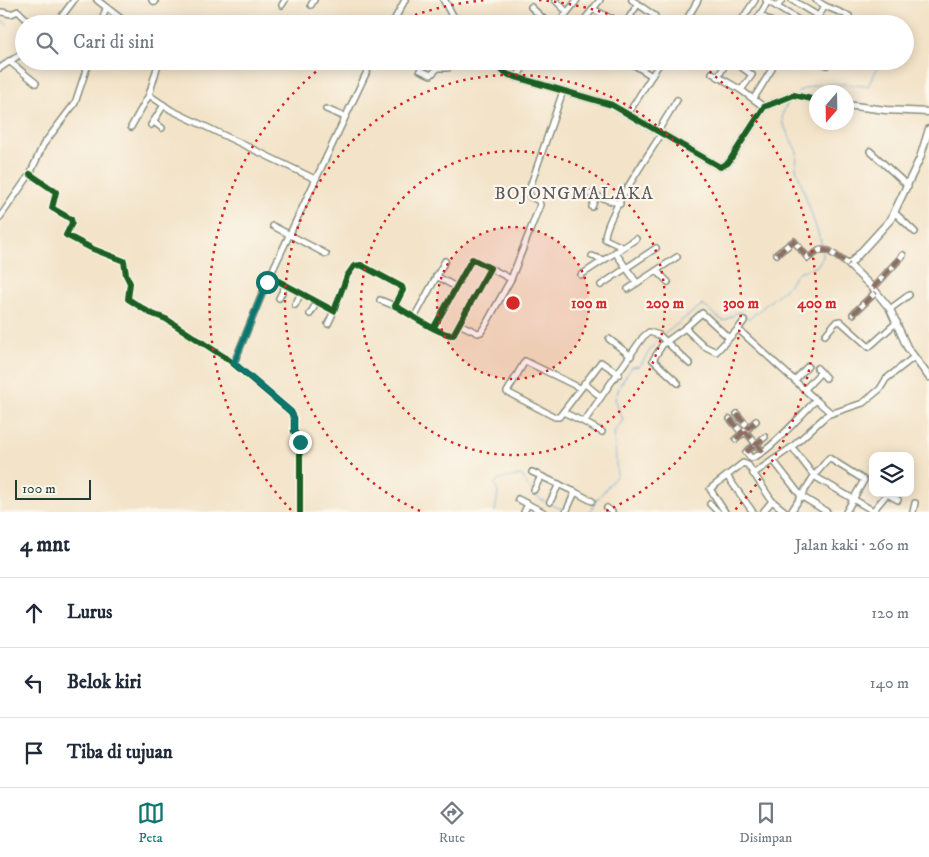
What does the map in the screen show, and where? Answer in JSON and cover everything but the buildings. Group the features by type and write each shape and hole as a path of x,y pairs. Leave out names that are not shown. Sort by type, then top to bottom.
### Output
{"street":[{"path":"63,15 74,0"},
{"path":"97,0 116,15"},
{"path":"397,15 405,0"},
{"path":"444,0 452,15"},
{"path":"555,0 567,12"},
{"path":"565,15 577,0"},
{"path":"588,15 600,0"},
{"path":"632,0 654,15"},
{"path":"689,15 698,0"},
{"path":"745,15 755,0"},
{"path":"778,7 782,0"},
{"path":"792,0 810,15"},
{"path":"816,0 839,15"},
{"path":"760,15 767,1 791,15"},
{"path":"630,15 638,4"},
{"path":"819,15 825,6"},
{"path":"531,7 539,15"},
{"path":"104,15 106,8"},
{"path":"593,9 605,15"},
{"path":"2,12 10,14 18,11 22,15"},
{"path":"0,68 15,58"},
{"path":"10,61 15,65"},
{"path":"21,70 36,83"},
{"path":"0,217 30,174 43,145 75,103 86,70"},
{"path":"131,127 148,95 156,70"},
{"path":"234,363 269,276 366,70"},
{"path":"420,70 430,74 435,70"},
{"path":"500,70 516,78 612,105 714,165 723,166 728,163 764,107 784,98 801,96 809,98"},
{"path":"516,78 522,70"},
{"path":"643,70 652,76"},
{"path":"628,114 656,70"},
{"path":"720,70 715,75 754,98 764,107"},
{"path":"741,90 752,75 745,70"},
{"path":"754,98 771,70"},
{"path":"459,324 481,332 511,279 540,205 539,201 528,193 565,91"},
{"path":"148,95 164,105 315,179"},
{"path":"622,247 605,240 614,214 677,100"},
{"path":"162,128 152,123 164,105"},
{"path":"854,106 929,112"},
{"path":"326,109 345,117"},
{"path":"849,265 891,219 920,158 928,138 929,129"},
{"path":"870,151 908,186"},
{"path":"30,174 56,192 52,208 71,219 72,223 66,235 124,262 126,275 130,283 128,299 150,313 172,322 234,363 294,415 294,431 300,442 300,512"},
{"path":"590,194 620,204"},
{"path":"592,207 596,196"},
{"path":"894,212 914,232"},
{"path":"273,226 288,236 326,254"},
{"path":"580,275 636,238"},
{"path":"777,254 793,241 808,258 820,250 829,251 849,265 875,290 890,309 907,347 929,377"},
{"path":"601,285 656,248"},
{"path":"615,252 637,283"},
{"path":"852,314 875,290 903,255"},
{"path":"592,256 604,260"},
{"path":"628,289 677,257"},
{"path":"434,327 472,259 511,279"},
{"path":"415,316 444,261"},
{"path":"328,324 347,276 357,265 402,287 403,290 395,306"},
{"path":"380,300 450,335 453,334 459,324 490,268"},
{"path":"657,271 668,282"},
{"path":"269,276 334,311"},
{"path":"436,276 456,287"},
{"path":"279,298 286,285"},
{"path":"295,305 301,293"},
{"path":"890,309 909,295"},
{"path":"310,314 316,302"},
{"path":"678,383 653,360 663,339 685,328 702,313 729,338"},
{"path":"685,328 713,352 744,321"},
{"path":"825,335 836,322 840,321 869,347 897,322"},
{"path":"738,329 831,413"},
{"path":"584,422 643,337 649,332 663,339 690,364"},
{"path":"609,338 631,356"},
{"path":"753,474 792,447 819,421 831,413 863,403 880,389 886,379 914,357"},
{"path":"601,397 582,386 524,361 508,392 555,417 560,417 582,386 601,362 619,374"},
{"path":"794,380 808,366"},
{"path":"805,390 819,370 826,378"},
{"path":"765,437 746,452 749,457 753,459 762,452 816,400"},
{"path":"563,412 602,432"},
{"path":"737,414 746,431 762,452"},
{"path":"730,420 746,431"},
{"path":"736,439 756,422"},
{"path":"792,447 814,476 874,511 887,494 891,494 898,500"},
{"path":"791,512 825,461 831,458 864,480 847,511"},
{"path":"773,460 801,496 822,511"},
{"path":"725,512 710,489 743,463 748,465 772,501 786,512"},
{"path":"532,472 592,501"},
{"path":"534,490 541,476"},
{"path":"727,476 753,512"},
{"path":"550,502 559,484"},
{"path":"567,510 576,492"},
{"path":"518,499 543,512"},
{"path":"763,512 772,501"},
{"path":"913,512 915,503"},
{"path":"524,512 528,504"},
{"path":"710,504 718,512"}],"waterway":[{"path":"0,19 8,25"},
{"path":"0,64 15,54"},
{"path":"798,92 814,85 823,84 868,86 876,70"},
{"path":"789,99 782,115 783,124 797,152 796,168 823,248"},
{"path":"663,335 702,305 725,321 739,311 749,319 787,287 798,272 816,267 823,257 823,251"},
{"path":"590,512 596,501 617,475 614,432 623,420 615,399 620,385 632,367 640,366 660,338"},
{"path":"495,512 498,493 495,484 498,480 522,475 534,494 544,502 566,510"}],"marked path":[{"path":"777,254 794,241 808,258 820,250 829,251 849,265"},
{"path":"873,288 903,255"},
{"path":"853,314 876,292"},
{"path":"737,414 749,428"},
{"path":"730,419 743,434"},
{"path":"736,439 756,421"},
{"path":"745,431 756,444 765,437"},
{"path":"746,452 756,444 763,452"}],"cycle path":[{"path":"501,70 509,75 612,105 720,167 728,163 764,107 794,95 809,98"},
{"path":"30,174 56,192 52,208 71,219 72,223 66,235 93,249 124,261 126,275 130,283 128,299 150,313 166,319 229,360 291,412 294,418 294,431 300,442 300,512"},
{"path":"269,276 334,311 347,276 354,266 361,265 402,287 403,290 395,306 432,328 453,335 490,268 472,259 434,327"}],"district":[{"name":"BOJONGMALAKA","path":"574,193"}],"route":[{"path":"267,282 234,363 294,415 294,431 300,442"}]}
